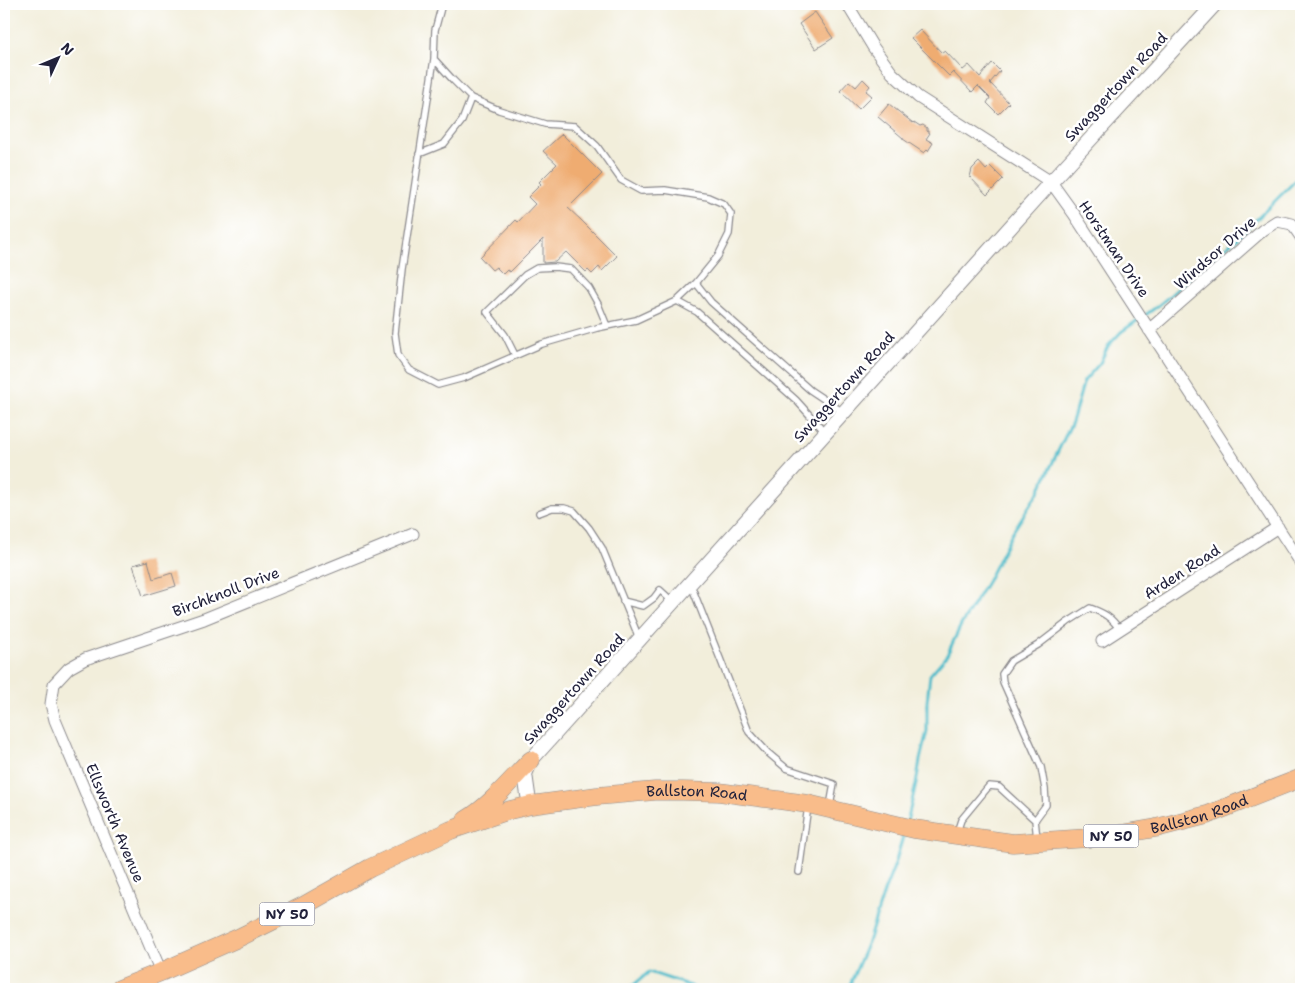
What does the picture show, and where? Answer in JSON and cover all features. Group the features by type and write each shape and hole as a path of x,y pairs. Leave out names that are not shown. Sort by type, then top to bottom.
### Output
{"main road":[{"path":"451,830 474,815 531,760"},
{"name":"Ballston Road","path":"119,989 238,938 303,906 370,868 451,830 532,805 597,796 654,791 719,792 829,808 905,828 1013,843 1104,837 1156,828 1207,815 1301,778"}],"street":[{"name":"Horstman Drive","path":"847,4 892,73 918,97 1051,182 1150,330 1301,564"},
{"name":"Swaggertown Road","path":"532,805 528,795 525,774 531,760 1209,6"},
{"name":"Windsor Drive","path":"1150,330 1270,225 1277,221 1292,224 1301,237"},
{"name":"Arden Road","path":"1102,642 1278,528"},
{"name":"Birchknoll Drive","path":"54,684 69,668 85,659 204,619 413,534"},
{"name":"Ellsworth Avenue","path":"54,684 51,704 55,720 161,972"}],"lane":[{"path":"434,59 471,98 499,110 545,124 575,126 597,146 621,180 641,191 665,190 708,197 724,204 731,214 729,234 718,256 677,301 636,320 542,344 464,378 438,384 409,370 398,355 395,333 402,269 434,59 435,30 442,4"},
{"path":"420,154 444,144 462,121 471,98"},
{"path":"515,355 505,335 487,312 525,275 537,268 556,267 571,269 589,288 607,326"},
{"path":"696,282 711,302 810,390 843,412"},
{"path":"677,301 697,312 796,400 825,432"},
{"path":"539,513 552,508 564,508 574,511 589,528 602,548 639,640"},
{"path":"690,583 749,732 786,768 834,784 829,808"},
{"path":"623,601 643,606 654,598 660,590 673,602"},
{"path":"1034,820 1046,805 1042,767 1003,682 1002,674 1011,660 1038,645 1090,608 1105,614 1120,630"},
{"path":"956,835 961,820 989,786 999,788 1034,820 1038,841"},
{"path":"799,872 808,804"}],"building":[{"path":"815,12 833,38 816,49 799,24"},
{"path":"920,30 942,53 945,51 963,70 969,65 980,77 992,63 1000,71 990,83 1009,103 998,114 987,103 990,98 978,86 972,92 953,72 949,76 911,38"},
{"path":"863,79 870,86 866,91 872,96 859,109 840,91 849,81 856,87"},
{"path":"889,104 913,123 927,128 927,131 930,133 926,139 933,143 928,151 924,153 903,139 878,117"},
{"path":"562,134 602,174 568,208 617,256 602,271 599,267 592,274 588,270 586,272 566,252 555,262 543,263 543,239 510,272 507,270 503,274 496,267 492,270 480,257 516,220 518,222 535,204 528,197 541,184 539,182 557,164 543,151"},
{"path":"979,162 986,170 990,166 1003,179 987,195 970,177 972,169"},
{"path":"148,561 153,579 172,573 176,586 143,596 133,565"}],"waterway":[{"path":"1144,316 1244,232 1301,175"},
{"path":"907,822 927,731 927,702 930,675 947,655 961,625 987,582 1012,533 1039,491 1072,422 1084,381 1100,363 1108,346 1121,332 1138,320"},
{"path":"848,989 868,942 904,833"},
{"path":"629,989 649,972 695,989"}]}
